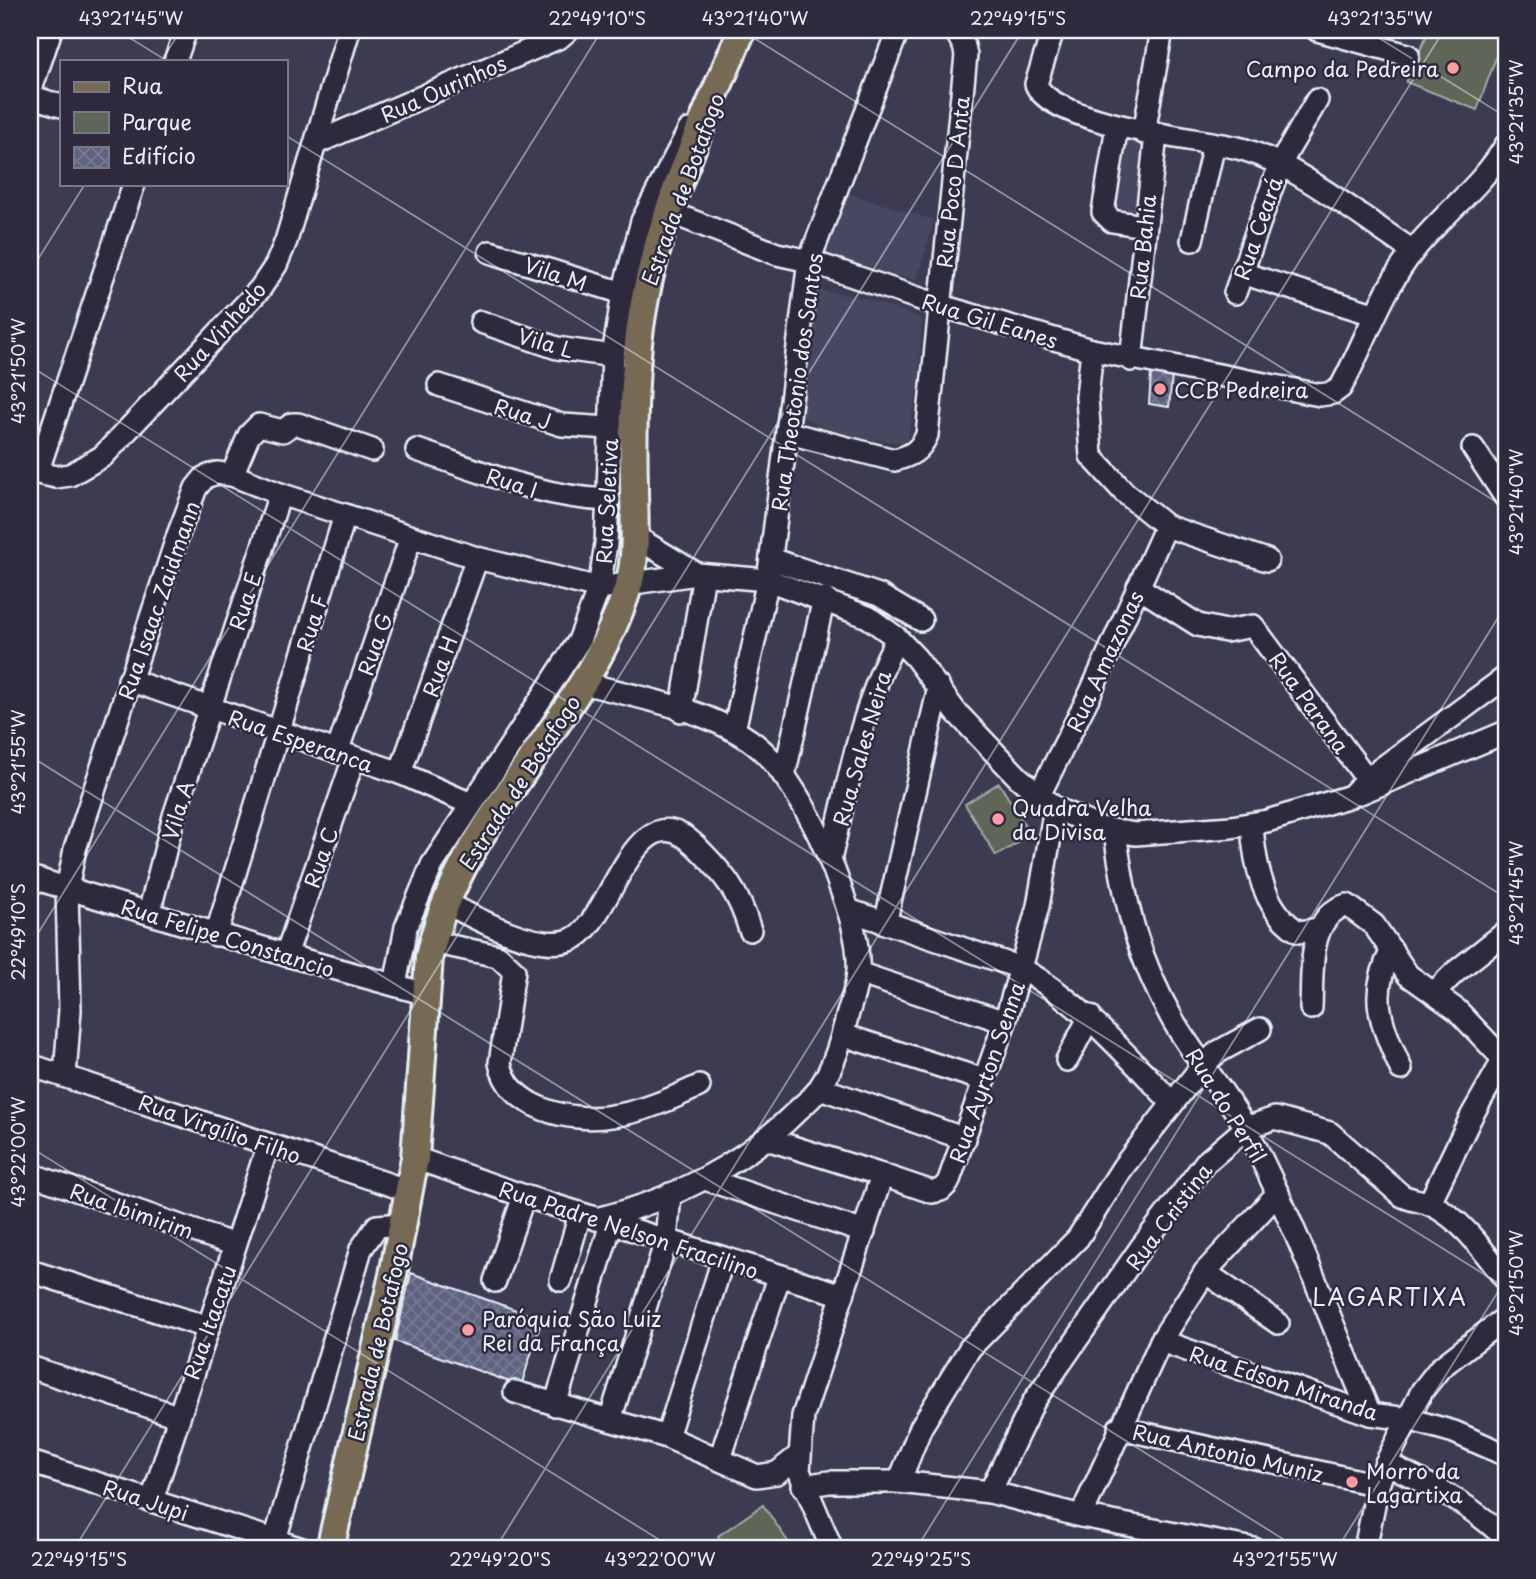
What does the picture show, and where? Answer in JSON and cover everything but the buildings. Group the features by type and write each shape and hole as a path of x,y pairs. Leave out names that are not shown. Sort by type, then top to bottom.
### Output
{"main road":[{"name":"Estrada de Botafogo","path":"330,1549 403,1224 415,1158 432,942 445,902 496,814 583,683 612,627 629,585 634,536 638,345 643,299 669,212 742,30"}],"street":[{"path":"51,30 30,94 60,106"},
{"path":"176,60 186,30"},
{"name":"Rua Vinhedo","path":"33,472 56,477 70,475 103,456 260,289 281,253 349,30"},
{"name":"Rua Ourinhos","path":"316,143 560,37 568,30"},
{"name":"Rua Theotonio dos Santos","path":"734,730 768,580 809,261 898,30"},
{"name":"Rua Poco D Anta","path":"789,433 894,460 909,457 927,435 966,55 955,30"},
{"path":"1053,30 1036,84 1044,98 1117,126 1248,150 1280,164 1413,251"},
{"name":"Rua Bahia","path":"1131,360 1150,134 1162,30"},
{"path":"1317,30 1408,55"},
{"name":"Rua Ceará","path":"1317,100 1280,164 1238,283 1373,314"},
{"name":"Rua Seletiva","path":"395,985 406,928 418,892 471,804 579,641 599,587 609,500 613,356 623,293 642,221 652,198 691,125 708,111"},
{"path":"1117,126 1103,212 1112,221 1144,226"},
{"path":"1192,240 1214,144"},
{"path":"1373,314 1413,251 1484,175 1506,145"},
{"path":"33,472 133,186"},
{"name":"Rua Gil Eanes","path":"669,212 732,239 1092,350 1131,360 1320,395 1333,393 1341,387 1373,314"},
{"name":"Vila M","path":"490,252 623,293"},
{"name":"Vila L","path":"481,322 556,348 613,356"},
{"path":"1092,350 1087,397 1091,456 1124,492 1166,526 1267,560"},
{"name":"Rua J","path":"439,386 552,423 610,428"},
{"path":"372,450 298,424 292,424 283,430 259,425 249,435 232,475 280,494 477,558 599,587 701,574 768,580 824,598 868,617 897,638 978,735 1047,801 1087,823 1115,832 1199,830 1252,824 1300,813 1403,777 1506,732"},
{"path":"1473,448 1506,498"},
{"name":"Rua I","path":"417,450 545,493 609,500"},
{"name":"Rua Isaac Zaidmann","path":"65,1075 70,1010 67,889 75,849 129,680 196,488 205,477 217,473 232,475"},
{"name":"Rua E","path":"210,708 280,494"},
{"name":"Rua F","path":"216,935 276,732 345,515"},
{"name":"Rua Amazonas","path":"1047,801 1166,526"},
{"path":"634,536 701,574"},
{"name":"Rua G","path":"346,755 411,537"},
{"name":"Rua H","path":"400,773 477,558"},
{"path":"771,559 870,591 921,620"},
{"path":"681,711 701,574"},
{"path":"599,587 610,604 612,627"},
{"name":"Rua Parana","path":"1138,587 1198,625 1226,631 1254,626 1367,779"},
{"path":"784,776 824,598"},
{"name":"Rua Sales Neira","path":"830,860 866,714 879,672 897,638"},
{"path":"1351,796 1367,779 1506,677"},
{"name":"Rua Esperanca","path":"129,680 400,773 471,804"},
{"path":"561,1280 596,1219 639,1208 705,1179 767,1139 820,1088 843,1035 858,973 848,910 830,860 784,776 758,746 734,730 681,711 583,683"},
{"path":"885,924 939,687"},
{"name":"Vila A","path":"149,913 174,816 210,708"},
{"name":"Rua C","path":"286,955 346,755"},
{"name":"Rua Ayrton Senna","path":"882,1175 932,1192 941,1191 948,1183 1005,1022 1038,906 1047,801"},
{"path":"1252,824 1257,869 1281,915 1299,932 1318,929 1340,908 1350,907 1374,925 1408,975 1457,1010 1505,1060 1472,1115 1429,1204"},
{"path":"445,902 510,933 566,942 579,937 588,927 619,873 641,845 651,835 662,830 674,831 687,838 724,874 740,898 750,930"},
{"name":"Rua do Perfil","path":"1115,832 1124,898 1133,933 1157,989 1202,1066 1246,1128 1278,1193 1370,1414"},
{"name":"Rua Felipe Constancio","path":"30,877 216,935 426,994"},
{"path":"848,910 1021,968 1090,1016 1171,1102"},
{"path":"1311,1007 1318,929"},
{"path":"1434,993 1454,973 1506,932"},
{"path":"432,942 498,956 514,971 500,1063 502,1078 523,1100 557,1114 610,1117 665,1102 699,1086"},
{"path":"1392,950 1378,982 1378,1000 1383,1027 1401,1069"},
{"path":"858,973 1005,1022"},
{"path":"1067,1060 1090,1016"},
{"path":"899,1482 921,1427 970,1348 997,1316 1062,1257 1078,1238 1123,1167 1171,1102 1202,1066 1218,1052 1260,1029"},
{"path":"843,1035 984,1080"},
{"name":"Rua Virgílio Filho","path":"30,1065 409,1191"},
{"path":"820,1088 965,1139"},
{"name":"Rua Cristina","path":"990,1492 1034,1401 1135,1257 1205,1163 1246,1128 1275,1118 1330,1133 1401,1195 1413,1202 1429,1204 1452,1219 1475,1239 1506,1280"},
{"path":"767,1139 882,1175 803,1416 798,1456 803,1486 832,1549"},
{"name":"Rua Itacatu","path":"152,1500 177,1416 268,1145"},
{"name":"Rua Padre Nelson Fracilino","path":"415,1158 524,1196 843,1295"},
{"name":"Rua Ibimirim","path":"30,1174 235,1245"},
{"path":"705,1179 864,1232"},
{"path":"1081,1516 1161,1341 1205,1272 1278,1193"},
{"path":"610,1420 666,1241 670,1194"},
{"path":"495,1281 524,1196"},
{"path":"555,1405 596,1219"},
{"path":"274,1543 361,1248 377,1226 403,1224"},
{"path":"667,1437 723,1259"},
{"path":"30,1271 207,1327"},
{"path":"1205,1272 1278,1323"},
{"path":"720,1459 779,1277"},
{"path":"1365,1549 1378,1485 1422,1391 1440,1368 1506,1317"},
{"name":"Rua Edson Miranda","path":"1161,1341 1370,1414 1408,1419 1454,1432 1506,1455"},
{"path":"30,1367 177,1416"},
{"path":"515,1392 667,1437 757,1476 768,1477 798,1456"},
{"name":"Rua Antonio Muniz","path":"1119,1428 1378,1485"},
{"name":"Rua Jupi","path":"30,1462 152,1500 274,1543 302,1549"},
{"path":"1386,1463 1453,1497 1488,1520 1506,1539"},
{"path":"803,1486 829,1482 899,1482 990,1492 1081,1516 1212,1544 1254,1549"}],"shaded area":[{"path":"1118,132 1152,137 1137,221 1106,214"},
{"path":"843,192 934,220 917,280 816,257"},
{"path":"817,290 868,299 922,318 919,380 907,443 845,437 797,415"}],"green space":[{"name":"Campo da Pedreira","path":"1429,30 1506,30 1477,110 1406,82"},
{"name":"Quadra Velha da Divisa","path":"999,783 1031,835 996,856 965,804"},
{"path":"763,1505 793,1549 727,1549 718,1536"}],"place":[{"name":"Campo da Pedreira","path":"1453,68"},
{"name":"CCB Pedreira","path":"1160,389"},
{"name":"Quadra Velha da Divisa","path":"998,819"},
{"name":"Paróquia São Luiz Rei da França","path":"468,1330"},
{"name":"Morro da Lagartixa","path":"1352,1482"}],"district":[{"name":"LAGARTIXA","path":"1390,1296"}]}
